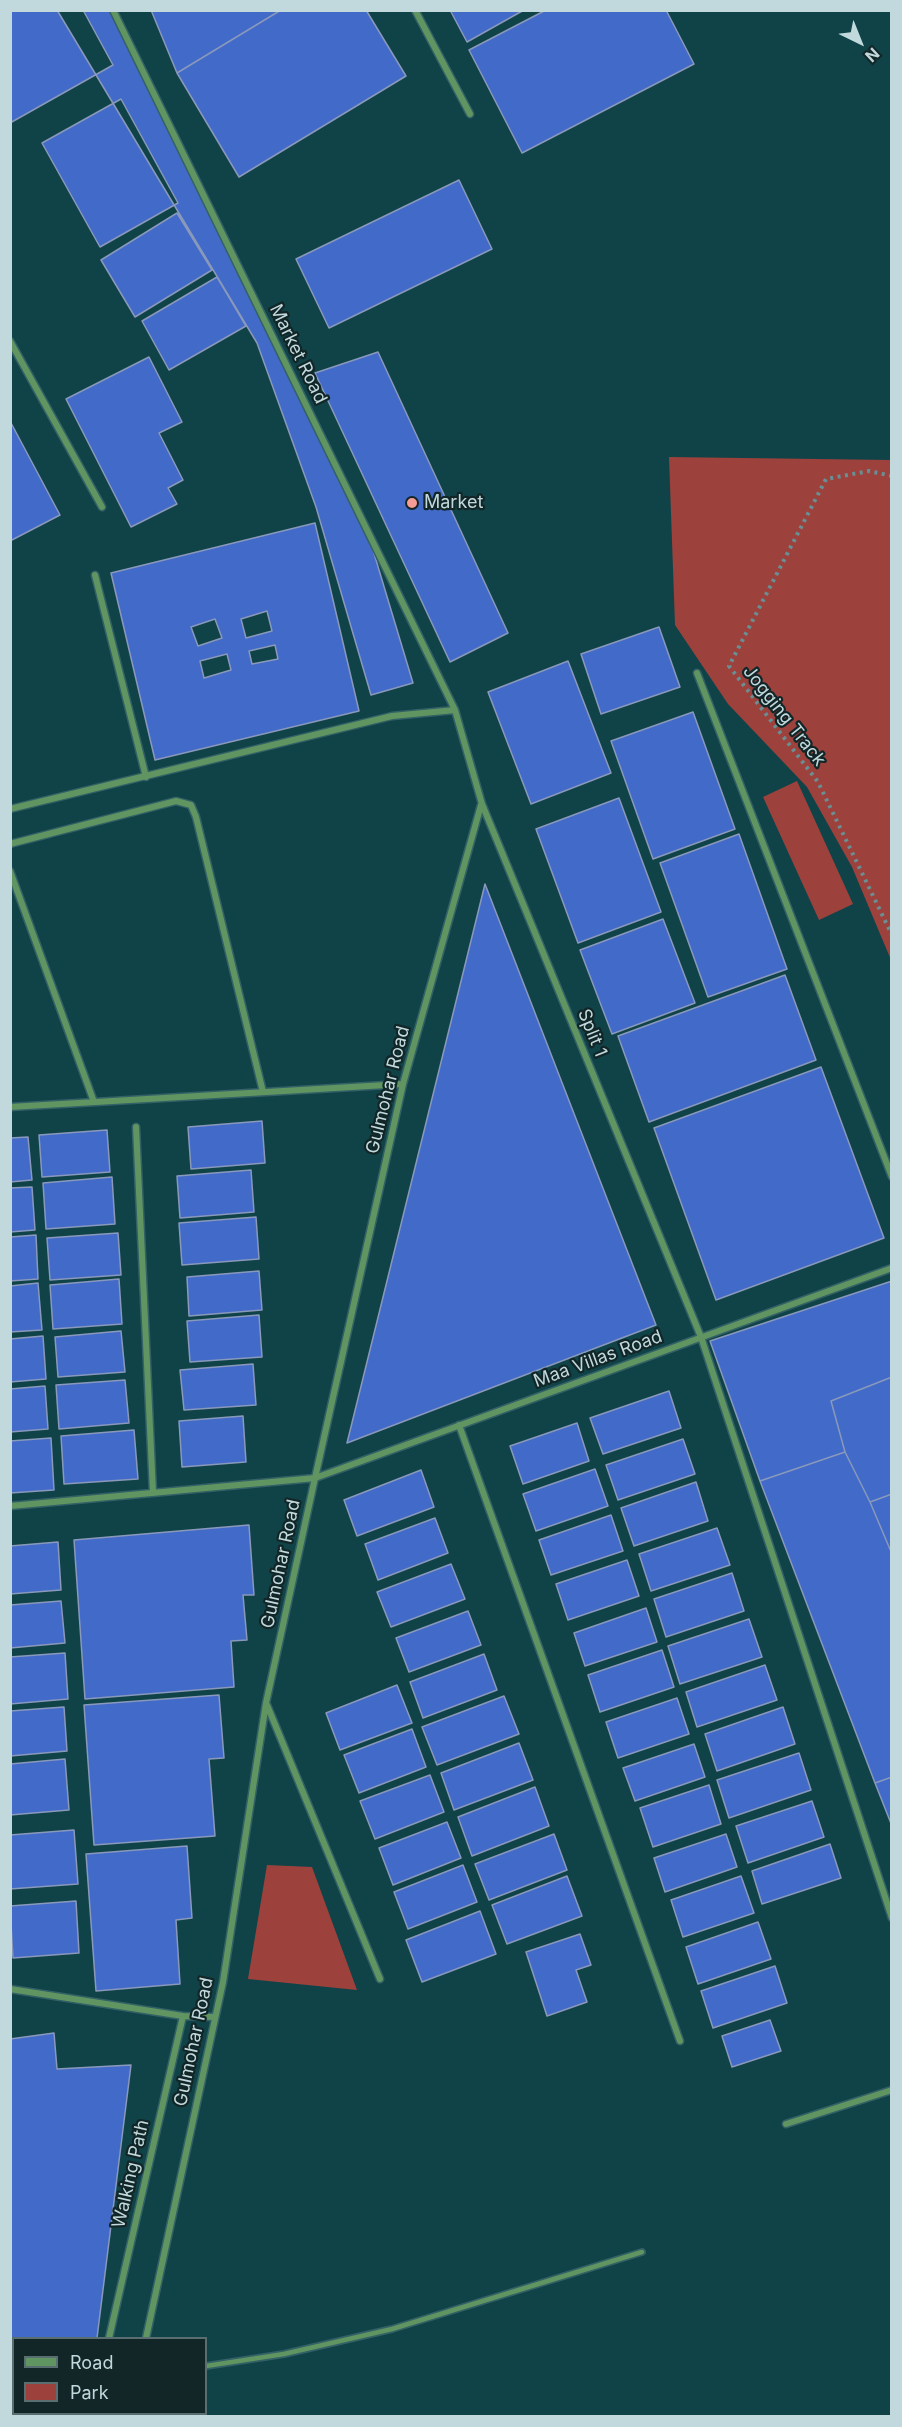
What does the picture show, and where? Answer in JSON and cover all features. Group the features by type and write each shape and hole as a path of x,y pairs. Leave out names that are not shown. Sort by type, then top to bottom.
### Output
{"street":[{"name":"Market Road","path":"113,10 455,710"},
{"path":"415,10 470,114"},
{"path":"10,341 102,507"},
{"path":"95,575 146,777"},
{"path":"697,673 891,1177"},
{"path":"10,809 392,716 455,710"},
{"name":"Split 1","path":"455,710 482,804 701,1337 891,1918"},
{"path":"10,844 176,801 190,805 196,817 263,1092"},
{"name":"Gulmohar Road","path":"146,2337 223,1982 266,1703 315,1478 403,1084 482,804"},
{"path":"10,871 94,1102"},
{"path":"10,1107 403,1084"},
{"path":"136,1127 153,1493"},
{"name":"Maa Villas Road","path":"10,1506 315,1478 891,1268"},
{"path":"459,1425 680,2041"},
{"path":"266,1703 380,1979"},
{"path":"10,1989 183,2016 214,2017"},
{"name":"Walking Path","path":"109,2337 183,2016"},
{"path":"786,2124 891,2090"}],"lane":[{"path":"207,2366 284,2354 392,2330 642,2252"}],"path":[{"name":"Jogging Track","path":"891,476 869,471 826,479 729,666 818,782 891,935"}],"green space":[{"path":"669,457 891,460 891,960 852,867 807,787 728,704 675,625"},
{"path":"797,781 853,904 819,920 763,797"},
{"path":"267,1865 312,1867 357,1990 248,1979"}],"building":[{"path":"10,10 83,10 113,65 10,123"},
{"path":"57,10 113,10 367,530 413,683 371,695 316,507 257,343"},
{"path":"151,10 281,10 177,73"},
{"path":"281,10 366,10 406,76 239,177 177,73"},
{"path":"450,10 524,10 467,42"},
{"path":"546,10 666,10 694,64 522,153 469,50"},
{"path":"121,99 178,203 100,247 42,143"},
{"path":"459,180 492,249 329,328 296,259"},
{"path":"177,213 212,270 135,317 101,260"},
{"path":"217,277 246,326 169,370 142,321"},
{"name":"Market","path":"378,352 508,633 450,662 315,373"},
{"path":"149,357 182,422 159,433 183,480 168,488 177,504 131,527 66,399"},
{"path":"10,421 60,515 10,541"},
{"path":"315,523 359,711 155,760 111,573","holes":["267,611 272,631 246,638 241,619","215,619 222,638 198,646 191,627","275,645 278,659 252,664 249,651","227,654 231,670 204,678 200,661"]},
{"path":"659,627 680,687 601,714 581,654"},
{"path":"568,661 611,773 531,804 488,692"},
{"path":"693,712 735,829 653,859 611,741"},
{"path":"619,798 661,912 578,943 536,829"},
{"path":"739,834 787,969 708,997 660,863"},
{"path":"485,884 656,1325 347,1443"},
{"path":"663,919 695,1003 612,1034 580,950"},
{"path":"785,975 816,1060 649,1122 618,1036"},
{"path":"821,1067 884,1238 716,1300 654,1128"},
{"path":"262,1121 265,1163 191,1169 188,1127"},
{"path":"107,1130 110,1172 42,1177 39,1135"},
{"path":"28,1137 32,1180 10,1182 10,1138"},
{"path":"251,1170 254,1212 180,1218 177,1176"},
{"path":"112,1177 115,1224 46,1229 43,1183"},
{"path":"32,1187 35,1230 10,1232 10,1188"},
{"path":"256,1217 259,1259 182,1265 179,1223"},
{"path":"118,1233 121,1275 50,1280 47,1238"},
{"path":"36,1235 38,1279 10,1281 10,1237"},
{"path":"259,1271 262,1310 189,1316 187,1277"},
{"path":"119,1279 122,1324 53,1329 50,1285"},
{"path":"892,1281 892,1377 831,1401 845,1452 760,1481 710,1341"},
{"path":"38,1283 42,1330 10,1332 10,1286"},
{"path":"259,1315 262,1357 190,1362 187,1321"},
{"path":"121,1331 125,1372 58,1377 55,1337"},
{"path":"43,1336 46,1379 10,1382 10,1339"},
{"path":"253,1364 256,1405 184,1410 180,1370"},
{"path":"892,1377 892,1494 870,1502 845,1452 831,1401"},
{"path":"125,1380 129,1423 59,1429 56,1385"},
{"path":"45,1386 48,1429 10,1432 10,1389"},
{"path":"669,1391 681,1428 603,1454 590,1418"},
{"path":"243,1416 246,1462 182,1467 179,1421"},
{"path":"577,1423 589,1461 523,1484 510,1446"},
{"path":"134,1430 138,1479 64,1484 61,1436"},
{"path":"51,1438 54,1490 10,1493 10,1441"},
{"path":"683,1439 695,1474 618,1500 606,1465"},
{"path":"845,1452 892,1554 892,1777 875,1783 760,1481"},
{"path":"595,1469 608,1506 536,1531 523,1494"},
{"path":"421,1470 434,1507 357,1536 344,1500"},
{"path":"696,1482 708,1521 634,1546 621,1508"},
{"path":"892,1494 892,1554 870,1502"},
{"path":"611,1515 623,1551 551,1575 539,1540"},
{"path":"435,1518 448,1553 378,1580 365,1544"},
{"path":"249,1525 254,1595 243,1595 247,1640 231,1641 234,1687 85,1699 74,1540"},
{"path":"717,1528 730,1565 651,1591 639,1554"},
{"path":"58,1542 61,1590 10,1594 10,1546"},
{"path":"627,1560 639,1596 568,1620 556,1584"},
{"path":"451,1564 465,1599 391,1627 377,1592"},
{"path":"732,1573 744,1611 666,1637 654,1599"},
{"path":"61,1601 65,1643 10,1648 10,1605"},
{"path":"646,1608 657,1642 585,1666 574,1633"},
{"path":"468,1611 481,1645 409,1672 396,1638"},
{"path":"749,1619 762,1657 680,1684 668,1646"},
{"path":"662,1650 674,1687 600,1712 588,1675"},
{"path":"65,1653 68,1699 10,1704 10,1657"},
{"path":"484,1654 497,1690 423,1718 410,1682"},
{"path":"765,1665 777,1700 697,1727 686,1692"},
{"path":"397,1685 412,1723 340,1750 326,1713"},
{"path":"219,1695 224,1758 209,1759 215,1836 94,1845 84,1705"},
{"path":"504,1696 519,1734 437,1765 422,1727"},
{"path":"677,1698 689,1734 618,1758 606,1722"},
{"path":"64,1707 67,1751 10,1756 10,1711"},
{"path":"783,1707 795,1744 717,1771 705,1734"},
{"path":"412,1729 426,1767 359,1793 344,1755"},
{"path":"519,1743 533,1780 454,1810 441,1773"},
{"path":"694,1744 705,1777 635,1801 623,1768"},
{"path":"799,1753 811,1790 729,1818 717,1780"},
{"path":"65,1759 69,1810 10,1815 10,1764"},
{"path":"430,1775 444,1812 375,1839 360,1801"},
{"path":"892,1777 892,1826 875,1783"},
{"path":"709,1785 721,1824 653,1847 640,1808"},
{"path":"535,1787 549,1826 472,1856 458,1817"},
{"path":"812,1801 824,1837 748,1863 736,1826"},
{"path":"447,1822 461,1858 393,1885 379,1848"},
{"path":"74,1830 78,1884 10,1889 10,1835"},
{"path":"554,1834 567,1870 489,1900 475,1864"},
{"path":"726,1834 737,1867 665,1892 654,1858"},
{"path":"830,1844 841,1878 762,1904 752,1871"},
{"path":"187,1846 192,1918 176,1920 180,1984 96,1991 86,1854"},
{"path":"463,1865 477,1902 408,1929 394,1892"},
{"path":"567,1876 582,1916 507,1944 492,1905"},
{"path":"741,1876 754,1913 683,1937 671,1900"},
{"path":"76,1901 79,1953 13,1958 10,1906"},
{"path":"480,1911 496,1954 422,1982 406,1940"},
{"path":"758,1922 771,1959 698,1984 686,1947"},
{"path":"580,1934 591,1965 576,1970 587,2002 547,2016 526,1952"},
{"path":"775,1966 787,2003 713,2028 701,1991"},
{"path":"770,2020 781,2051 732,2067 722,2036"},
{"path":"54,2033 57,2069 131,2065 97,2337 12,2337 12,2353 10,2353 10,2039"}],"place":[{"name":"Market","path":"412,503"}]}
